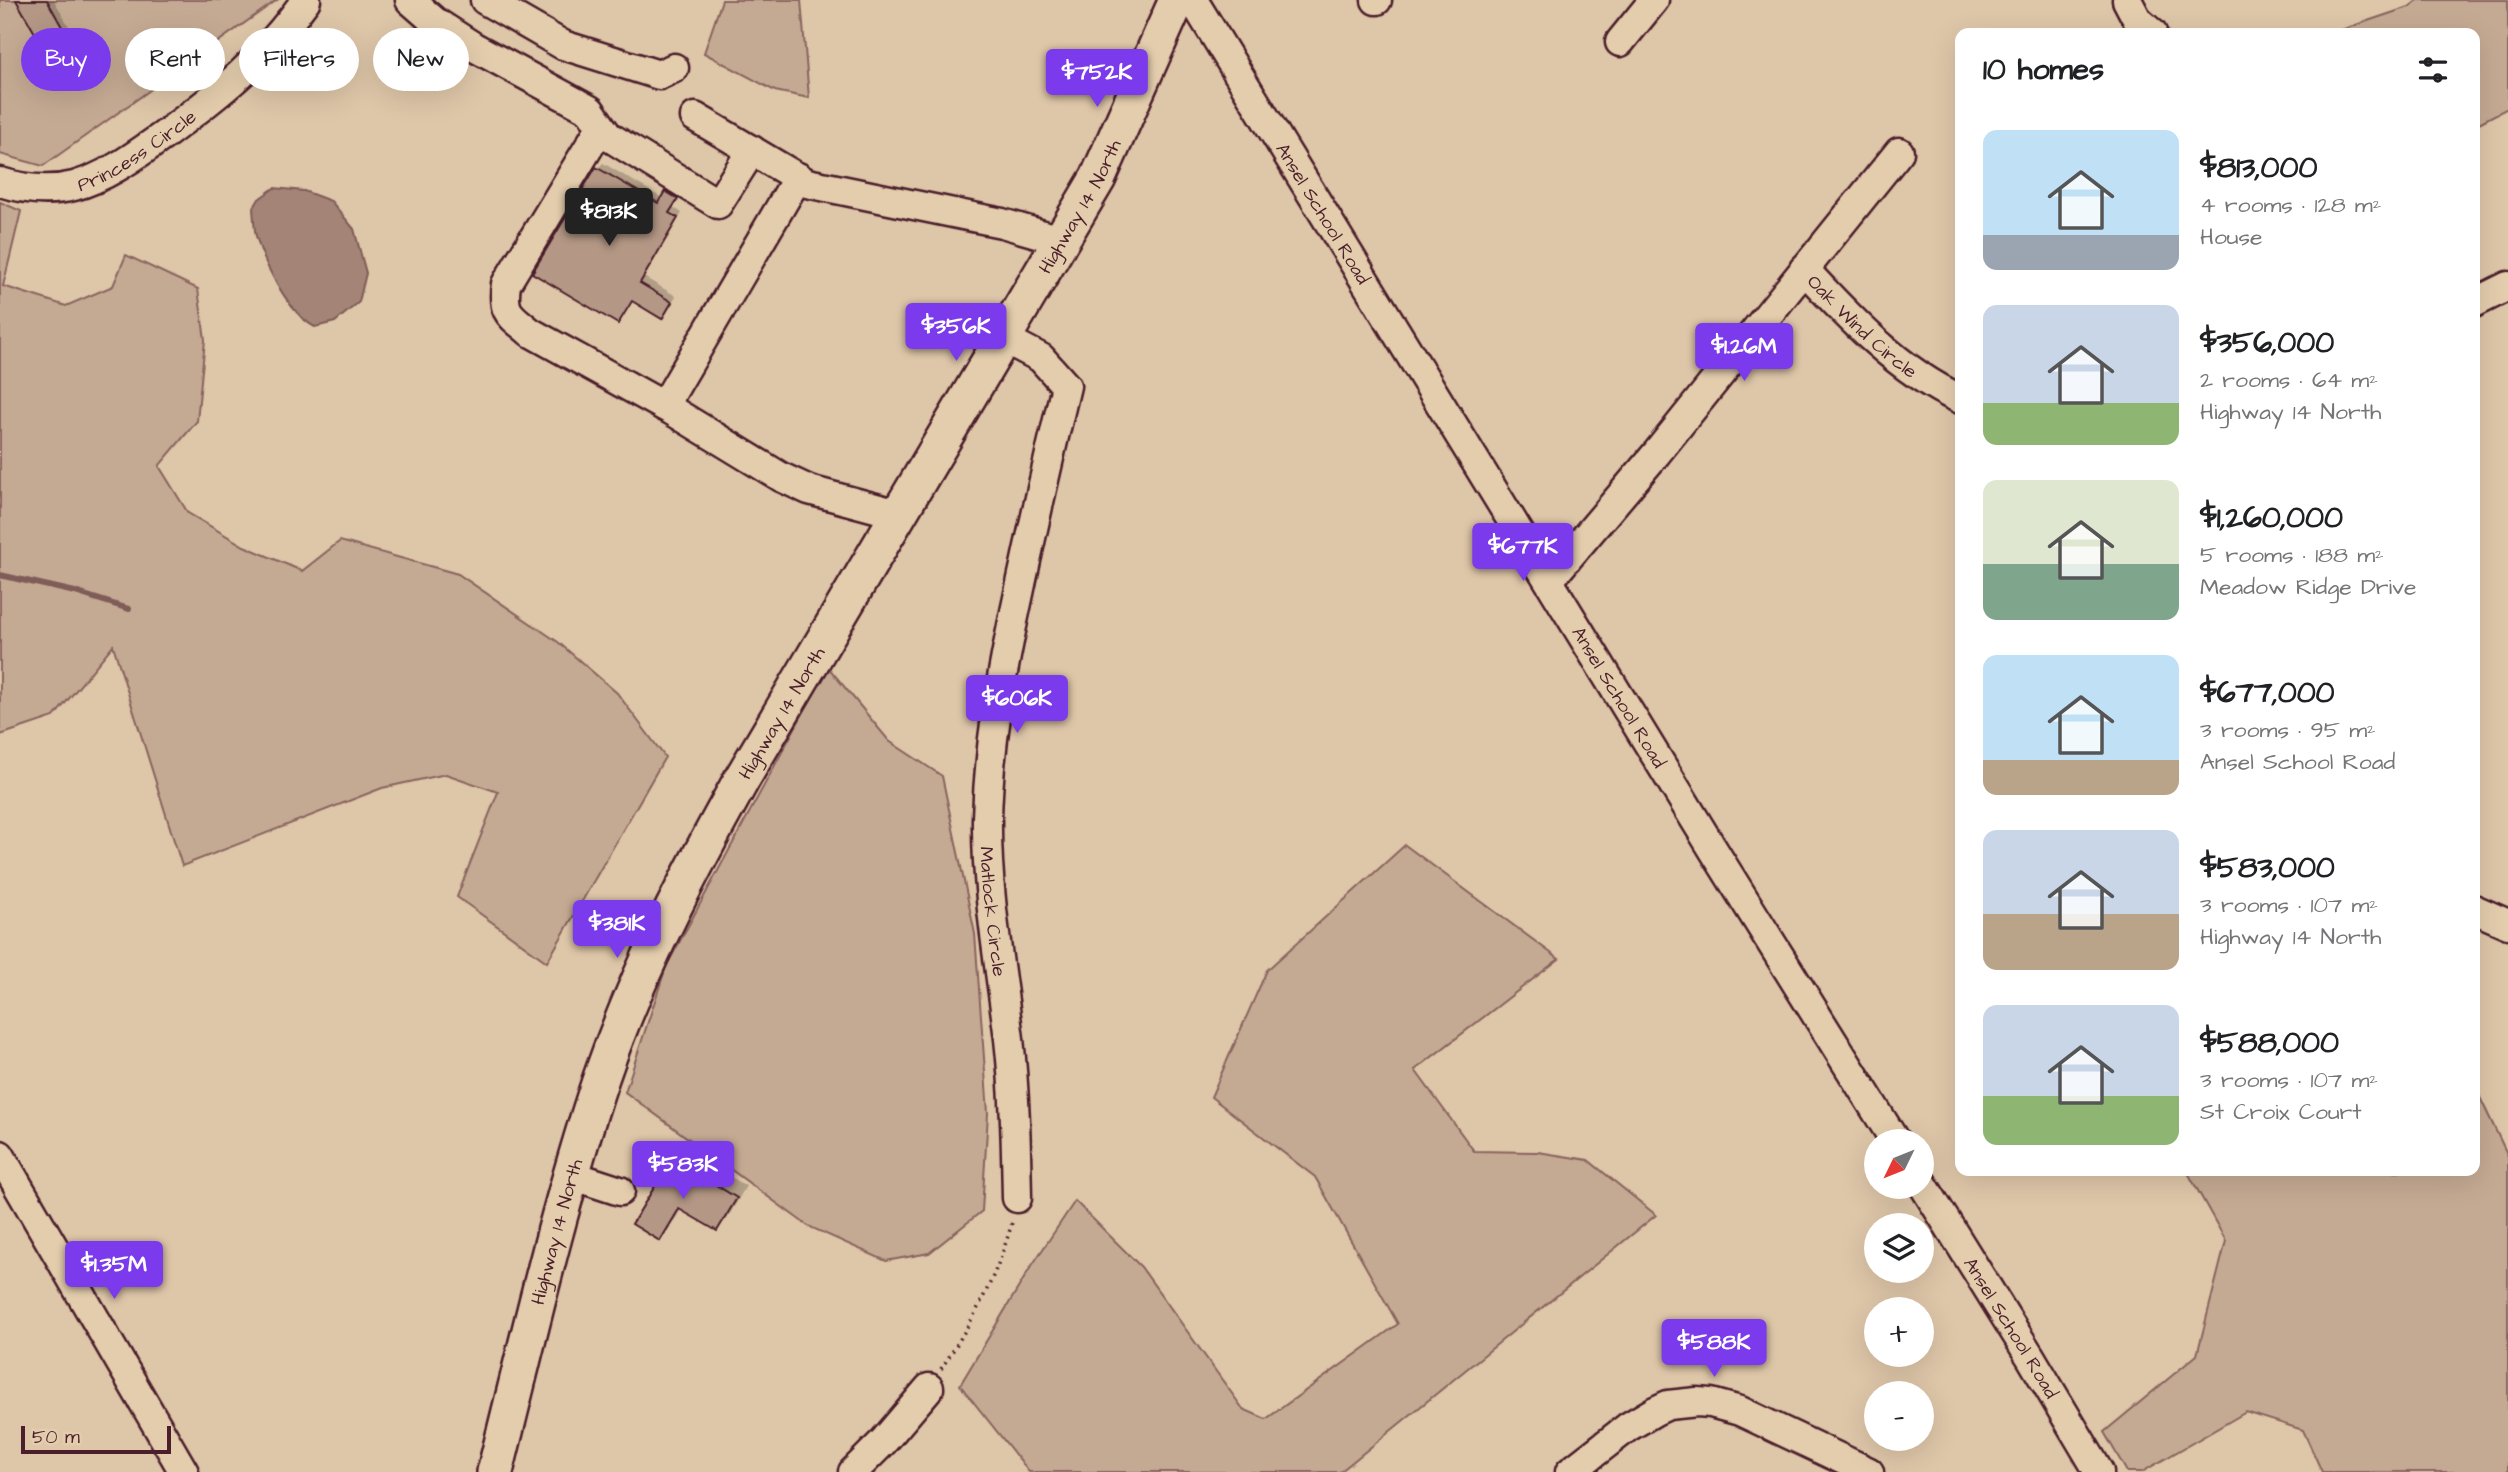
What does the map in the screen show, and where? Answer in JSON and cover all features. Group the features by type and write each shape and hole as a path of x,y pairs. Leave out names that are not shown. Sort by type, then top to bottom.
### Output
{"main road":[{"name":"Highway 14 North","path":"495,1472 571,1175 606,1065 644,970 690,872 743,777 1098,178 1177,0"}],"street":[{"name":"Princess Circle","path":"0,182 26,188 60,188 106,173 144,150 222,93 276,40 306,0"},
{"path":"410,0 434,21 474,47 590,110 608,136 718,204 751,150"},
{"path":"485,0 564,45 659,75 674,68"},
{"name":"Ansel School Road","path":"1193,0 1888,1129"},
{"path":"1620,42 1654,0"},
{"path":"2127,0 2138,21 2146,28"},
{"path":"695,117 807,183 1002,223 1061,240"},
{"path":"601,127 506,284 504,302 510,315 530,331 664,406 780,477 800,486 898,514"},
{"path":"1549,579 1656,454 1899,152"},
{"path":"664,406 798,177"},
{"name":"Oak Wind Circle","path":"1804,269 1880,344 1919,375 1955,396"},
{"path":"2480,300 2508,286"},
{"name":"Matlock Circle","path":"1003,338 1041,358 1066,386 1003,667 989,765 987,821 990,885 1016,1124 1017,1198"},
{"path":"2480,912 2508,924"},
{"path":"0,1155 184,1472"},
{"path":"571,1175 620,1191"},
{"name":"Ansel School Road","path":"1932,1199 2099,1472"},
{"path":"853,1472 884,1441 929,1388"},
{"path":"1570,1472 1654,1410 1668,1405 1697,1402 1711,1403 1740,1412 1869,1472"}],"path":[{"path":"929,1388 975,1316 995,1276 1013,1221 1017,1198"}],"shaded area":[{"path":"0,0 277,0 225,37 225,28 125,28 125,91 149,91 43,166 0,154"},
{"path":"722,0 801,0 809,98 775,91 704,53"},
{"path":"2418,0 2508,0 2508,108 2480,122 2480,28 2347,28 2409,7"},
{"path":"274,188 304,191 331,201 354,229 366,273 359,302 335,322 315,327 305,321 287,300 265,260 256,236 253,209 259,199"},
{"path":"0,202 21,211 3,286 66,306 113,286 126,255 198,289 205,340 197,421 159,466 188,513 244,546 302,571 340,541 458,574 558,642 617,693 665,757 547,962 457,897 498,792 446,774 382,788 182,866 113,645 54,717 0,735"},
{"path":"828,667 889,741 942,776 975,934 988,1113 982,1211 929,1253 886,1261 808,1226 625,1092 666,967"},
{"path":"1405,845 1559,959 1415,1070 1474,1151 1538,1152 1588,1160 1656,1215 1340,1472 1029,1472 960,1385 1029,1270 1075,1201 1141,1267 1243,1409 1266,1419 1398,1324 1315,1177 1211,1097 1267,970"},
{"path":"2480,1097 2508,1156 2508,1472 2322,1472 2303,1430 2246,1412 2142,1472 2127,1472 2104,1432 2197,1355 2226,1241 2190,1176 2480,1176"}],"building":[{"path":"16,0 47,0 63,28 32,28"},
{"path":"596,167 658,203 665,191 678,199 669,213 678,218 640,283 672,302 662,319 632,301 618,324 532,273"},
{"path":"672,1158 737,1198 717,1231 679,1209 660,1241 632,1224"}],"waterway":[{"path":"0,575 75,592 129,609"}]}
